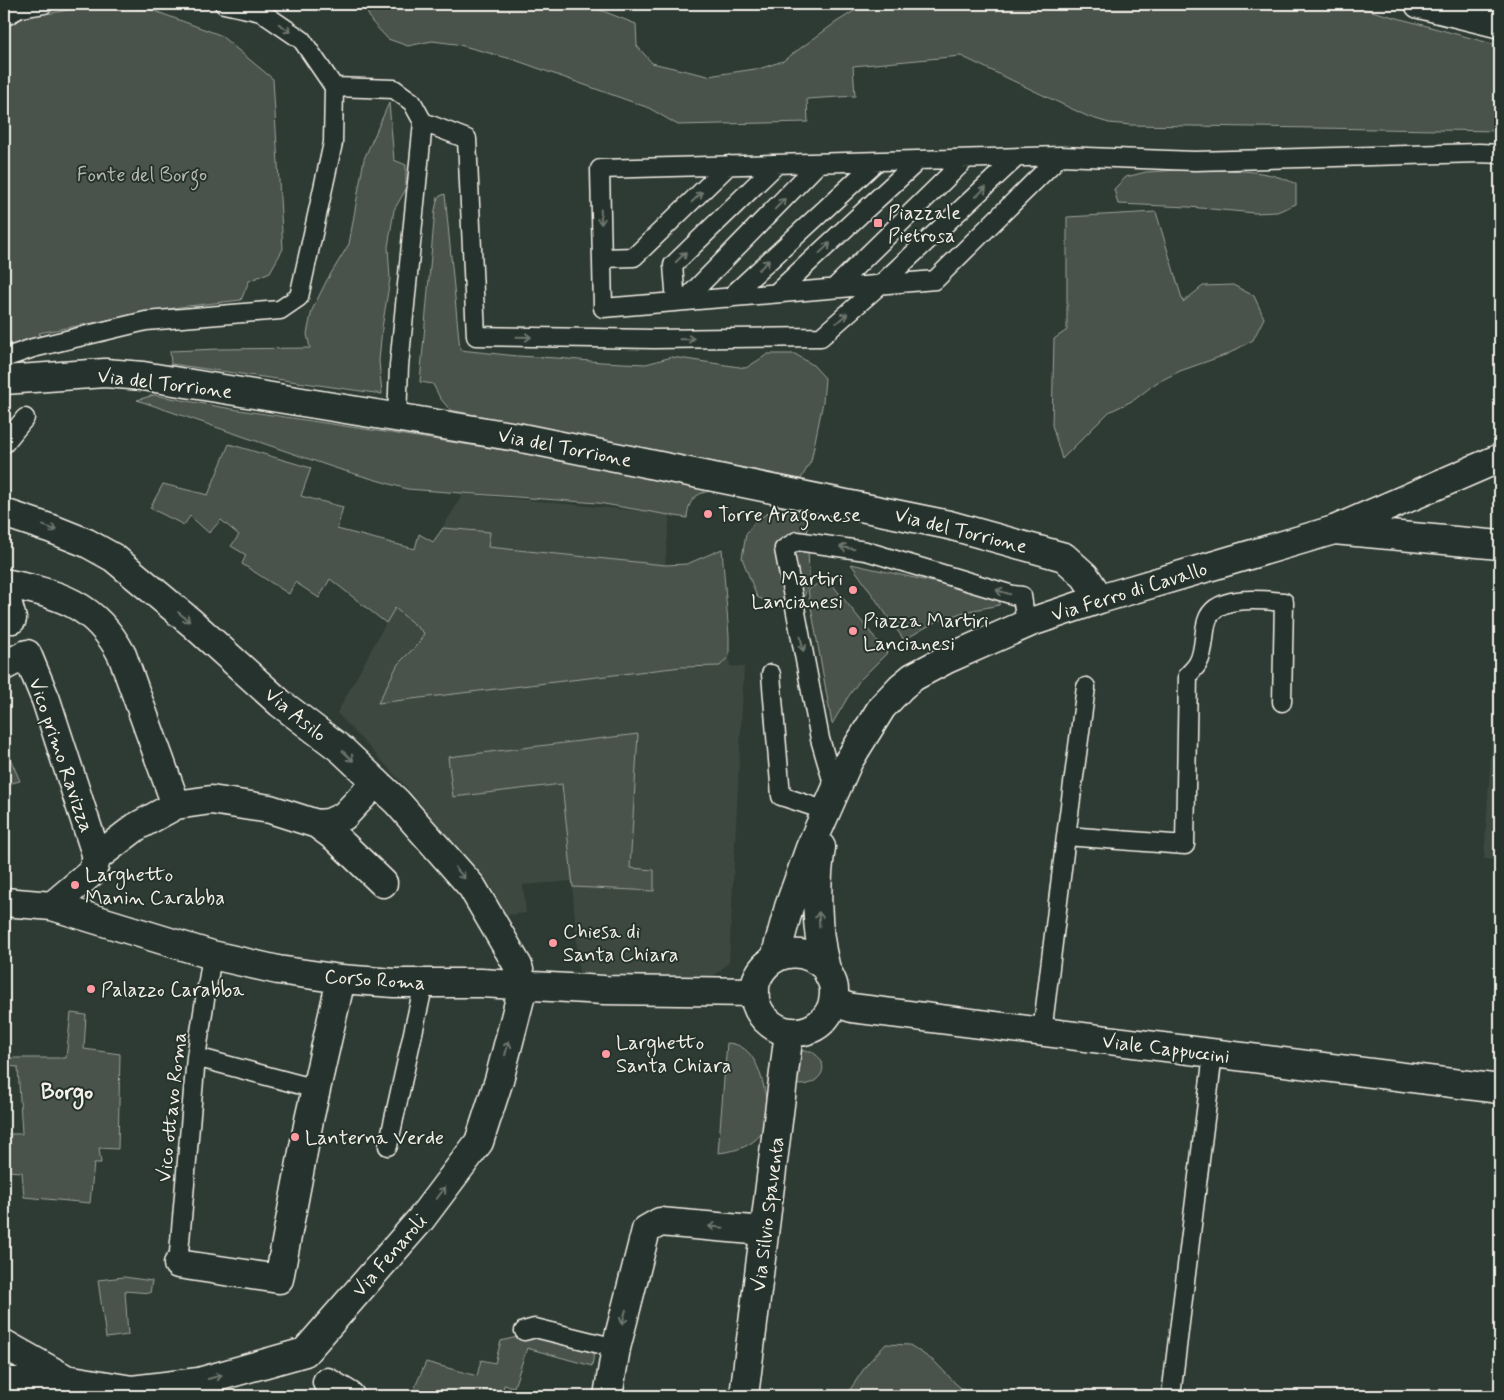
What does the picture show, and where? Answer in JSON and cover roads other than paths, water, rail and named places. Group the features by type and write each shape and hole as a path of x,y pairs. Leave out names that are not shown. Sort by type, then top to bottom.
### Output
{"street":[{"path":"1419,4 1500,24"},
{"name":"Via del Torrione","path":"4,380 105,373 143,376 517,437 949,525 1064,557 1085,576 1100,599"},
{"name":"Via Ferro di Cavallo","path":"775,958 792,899 810,848 850,759 882,707 913,677 947,659 1026,624 1100,599 1334,530 1500,458"},
{"name":"Via Asilo","path":"4,512 87,543 114,558 193,624 280,702 342,750 397,802 472,888 518,966 523,987"},
{"path":"1334,530 1500,545"},
{"path":"4,583 52,594 77,605 99,620 114,638 122,655 176,806"},
{"path":"4,590 12,619"},
{"name":"Vico primo Ravizza","path":"15,660 46,700 97,857"},
{"path":"326,831 329,823 344,816 376,782"},
{"path":"52,906 92,872 97,857 136,827 176,806 211,800 270,809 326,831 384,883"},
{"name":"Via Ferro di Cavallo","path":"825,967 819,928 817,889 820,850 831,801"},
{"name":"Corso Roma","path":"4,902 52,906 212,955 278,970 341,979 394,983 481,983 523,987 623,991 755,992"},
{"path":"802,953 825,967 833,984 833,1002 830,1011 817,1026 808,1030 789,1032 774,1026 762,1016 758,1008 755,992 756,982 766,964 783,954 802,953"},
{"path":"178,1264 279,1279 316,1089 341,979"},
{"name":"Via Fenaroli","path":"66,1379 132,1393 199,1382 306,1352 421,1219 479,1142 499,1080 523,987"},
{"name":"Viale Cappuccini","path":"833,1002 852,1008 1042,1033 1500,1089"},
{"name":"Via Silvio Spaventa","path":"744,1396 789,1032"},
{"path":"608,1396 616,1348 646,1230 660,1222 764,1232"},
{"path":"4,1344 66,1379"},
{"path":"21,1387 66,1379"},
{"path":"327,1382 350,1396"}],"lane":[{"path":"4,17 20,8 44,4"},
{"path":"4,358 33,348 146,321 280,310 298,298 333,143 334,87 302,40 261,12 224,4"},
{"path":"334,87 394,89 412,102 423,122 400,366 397,418"},
{"path":"423,122 467,139 476,336 654,339 821,337 1018,157"},
{"path":"1060,156 935,280 603,308 600,169 1060,156 1195,161 1478,153 1500,154"},
{"path":"834,288 966,159"},
{"path":"776,293 919,160"},
{"path":"729,298 876,162"},
{"path":"680,302 819,163"},
{"path":"680,302 673,264 776,165"},
{"path":"603,258 634,257 729,166"},
{"path":"4,444 25,418"},
{"path":"771,674 781,796 831,801 784,549 797,541 866,551 1013,595 1022,596 1026,624"},
{"path":"1066,836 1185,845 1188,675 1199,662 1207,619 1215,609 1230,602 1249,599 1284,602 1282,702"},
{"path":"1042,1033 1086,687"},
{"name":"Vico ottavo Roma","path":"178,1264 196,1058 212,955"},
{"path":"388,1146 424,983"},
{"path":"1171,1396 1212,1054"},
{"path":"196,1058 316,1089"},
{"path":"524,1331 535,1328 616,1348"}],"place":[{"name":"Piazzale Pietrosa","path":"878,223"},
{"name":"Torre Aragonese","path":"708,514"},
{"name":"Martiri Lancianesi","path":"853,590"},
{"name":"Piazza Martiri Lancianesi","path":"853,631"},
{"name":"Larghetto Manin Carabba","path":"75,885"},
{"name":"Chiesa di Santa Chiara","path":"553,943"},
{"name":"Palazzo Carabba","path":"91,989"},
{"name":"Larghetto Santa Chiara","path":"606,1054"},
{"name":"Lanterna Verde","path":"295,1137"}],"district":[{"name":"Borgo","path":"67,1091"}],"park label":[{"name":"Fonte del Borgo","path":"142,174"}]}
